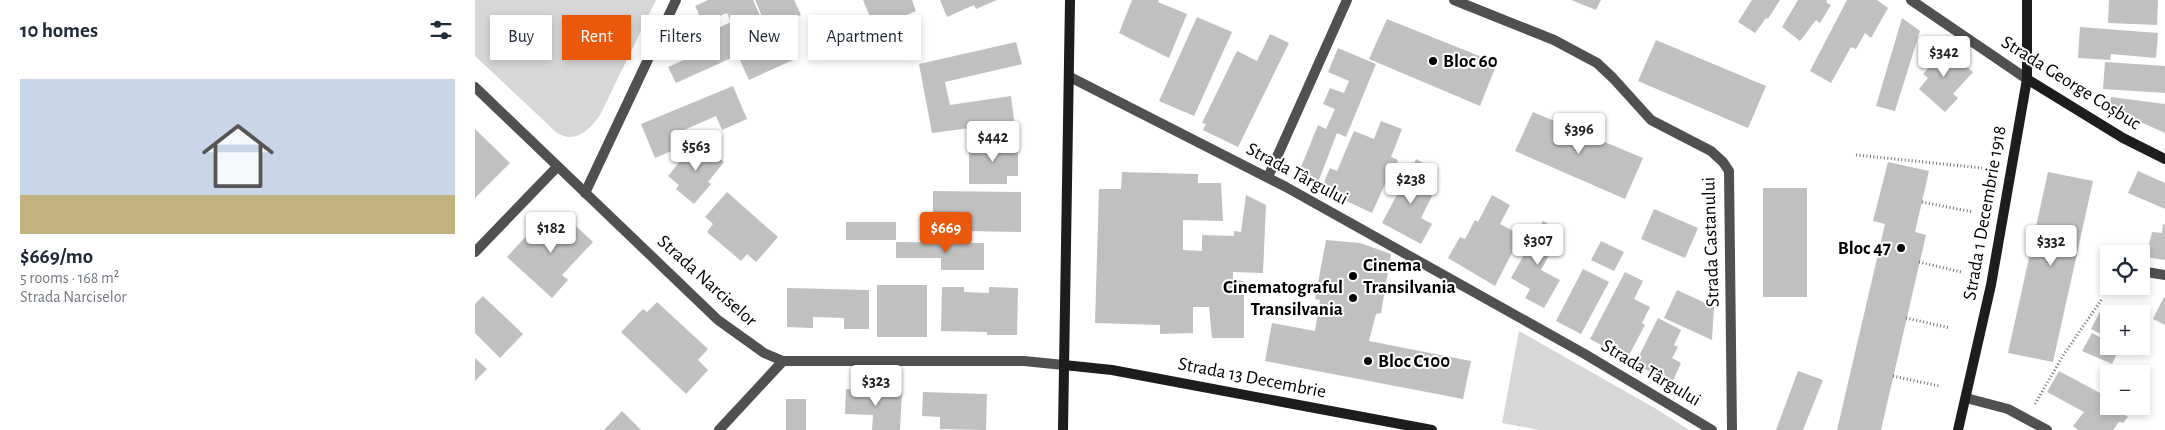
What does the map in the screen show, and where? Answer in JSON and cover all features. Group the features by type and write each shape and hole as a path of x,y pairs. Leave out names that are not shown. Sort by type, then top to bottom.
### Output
{"street":[{"path":"585,193 676,0"},
{"path":"1063,430 1070,0"},
{"path":"1268,176 1347,0"},
{"name":"Strada Castanului","path":"1454,0 1554,40 1597,63 1651,120 1711,151 1723,162 1729,171 1732,430"},
{"name":"Strada George Coșbuc","path":"1911,0 2027,79 2123,138 2165,159"},
{"name":"Strada 1 Decembrie 1918","path":"1958,430 1992,276 2027,79 2027,0"},
{"name":"Strada Târgului","path":"1069,77 1268,176 1583,353 1712,430"},
{"name":"Strada Narciselor","path":"475,87 718,320 764,353 783,361 1024,360 1064,365"},
{"path":"475,252 557,167"},
{"path":"2150,272 2165,275"},
{"path":"719,430 783,361"},
{"name":"Strada 13 Decembrie","path":"1064,365 1112,370 1432,430"},
{"path":"1966,398 1992,404 2027,418 2047,430"}],"path":[{"path":"1856,155 1982,168"},
{"path":"1922,202 1973,212"},
{"path":"1919,262 1961,272"},
{"path":"2027,418 2063,354 2106,295"},
{"path":"1906,318 1950,328"},
{"path":"1893,376 1939,386"}],"shaded area":[{"path":"475,0 656,0 649,15 641,15 641,31 631,51 631,15 562,15 562,60 627,60 600,115 591,126 575,136 563,136 556,132 475,56"},
{"path":"1519,331 1658,410 1689,430 1540,430 1502,423"}],"building":[{"path":"708,0 753,0 760,15 730,15 730,20 727,13 720,16 699,15 695,6"},
{"path":"755,0 794,0 801,15 798,16 762,15"},
{"path":"863,0 912,0 916,11 906,15 869,15"},
{"path":"940,0 997,0 976,9 974,5 947,17"},
{"path":"1132,0 1159,0 1158,2 1187,14 1169,58 1119,33"},
{"path":"1571,0 1601,0 1596,10"},
{"path":"1752,0 1780,0 1768,19 1766,18 1755,33 1738,22"},
{"path":"1798,0 1827,0 1826,2 1831,5 1820,23 1816,20 1800,41 1782,27"},
{"path":"1847,0 1877,0 1888,8 1871,38 1865,33 1856,49 1851,47 1831,83 1810,71"},
{"path":"2109,0 2158,0 2157,25 2108,23"},
{"path":"1197,17 1232,32 1194,116 1159,101"},
{"path":"1902,18 1920,31 1895,111 1876,106"},
{"name":"Bloc 60","path":"1387,19 1497,63 1480,106 1369,59"},
{"path":"730,22 730,59 676,83 668,67 684,60 720,60 720,27"},
{"path":"2080,27 2158,33 2156,58 2111,54 2110,60 2078,58"},
{"path":"1270,34 1289,43 1238,147 1203,130 1206,124 1202,123 1237,51 1257,61"},
{"path":"1656,40 1766,86 1748,128 1638,81"},
{"path":"1016,42 1022,64 945,82 950,105 1011,96 1016,135 987,139 985,126 932,133 919,64"},
{"path":"1942,45 1945,48 1947,46 1959,56 1957,59 1973,72 1953,94 1958,98 1945,112 1919,89 1928,78 1923,74 1931,65 1927,62"},
{"path":"1338,48 1376,64 1346,137 1337,133 1317,185 1297,177 1318,125 1326,129 1335,109 1323,104 1330,88 1344,93 1349,81 1328,72"},
{"path":"740,60 793,60 749,80"},
{"path":"2105,62 2165,66 2165,93 2103,89"},
{"path":"733,86 747,119 722,130 716,116 675,134 681,147 655,158 641,124"},
{"path":"2111,97 2165,104 2165,133 2109,108"},
{"path":"1533,112 1643,158 1625,199 1515,151"},
{"path":"1381,121 1402,129 1391,157 1398,160 1395,169 1401,171 1395,188 1385,184 1372,213 1321,189 1330,168 1337,171 1354,131 1374,139"},
{"path":"475,129 510,163 475,198"},
{"path":"698,140 724,162 708,182 711,184 694,204 676,189 679,185 668,176"},
{"path":"969,144 1018,144 1018,176 1007,176 1007,184 969,184"},
{"path":"1416,159 1434,169 1422,190 1432,196 1421,218 1432,224 1421,244 1382,223"},
{"name":"Bloc 47","path":"1888,162 1929,171 1915,232 1926,235 1881,430 1837,430 1885,224 1873,221"},
{"path":"2138,171 2165,183 2165,209 2128,193"},
{"path":"1122,172 1198,174 1198,183 1221,183 1223,221 1183,220 1183,250 1202,251 1202,235 1234,236 1234,231 1241,232 1246,195 1266,205 1263,273 1233,272 1233,280 1244,281 1244,338 1212,338 1209,307 1193,307 1193,333 1160,334 1160,325 1095,323 1099,189 1121,189"},
{"path":"2048,172 2093,181 2053,362 2008,353"},
{"path":"1763,188 1807,188 1807,297 1763,297"},
{"path":"933,191 1021,192 1021,232 969,231 969,236 933,235"},
{"path":"727,192 778,237 756,262 747,254 741,261 707,232 713,224 705,217"},
{"path":"1492,195 1510,205 1500,224 1521,235 1495,286 1448,258 1460,237 1465,239 1475,220 1478,222"},
{"path":"1654,209 1698,228 1685,258 1641,239"},
{"path":"561,212 593,242 562,275 568,280 552,298 507,257 527,235 534,241"},
{"path":"1543,221 1562,232 1541,270 1560,280 1544,308 1525,298 1530,289 1511,278"},
{"path":"846,222 896,222 896,240 846,240"},
{"path":"2163,224 2165,225 2165,260 2150,258 2149,245 2152,232 2162,233"},
{"path":"1326,240 1360,243 1391,254 1381,313 1376,314 1369,341 1471,361 1463,399 1265,361 1272,323 1315,331 1320,300 1315,299"},
{"path":"1601,241 1624,252 1614,271 1591,260"},
{"path":"896,242 984,243 984,270 941,270 941,258 896,258"},
{"path":"1583,269 1609,282 1581,334 1556,321"},
{"path":"1625,272 1643,281 1634,299 1650,307 1642,323 1645,325 1627,359 1590,339"},
{"path":"877,285 927,285 927,337 877,337"},
{"path":"942,287 964,287 964,292 989,293 989,287 1018,288 1017,335 987,335 987,332 941,331"},
{"path":"787,288 869,290 869,329 844,329 844,318 813,317 813,328 787,327"},
{"path":"1677,290 1714,307 1712,340 1664,318"},
{"path":"483,296 523,334 500,358 475,333 475,304"},
{"path":"2165,298 2165,325 2153,319"},
{"path":"657,302 708,349 698,360 708,370 686,394 621,332 643,309 647,312"},
{"path":"2100,312 2100,334 2091,329"},
{"path":"1658,318 1681,330 1674,345 1678,347 1672,358 1681,363 1672,383 1635,364"},
{"path":"2092,333 2100,337 2100,355 2116,355 2112,364 2082,351"},
{"path":"475,358 487,369 475,381"},
{"path":"1798,371 1823,380 1803,430 1776,430"},
{"path":"2059,371 2100,393 2100,415 2125,415 2128,417 2123,423 2119,422 2113,430 2078,430 2073,426 2084,412 2047,392"},
{"path":"846,389 902,391 900,430 872,430 873,415 845,414"},
{"path":"923,392 987,394 986,430 940,429 940,417 922,416"},
{"path":"786,399 806,399 806,430 786,430"},
{"path":"622,411 641,430 604,430"}],"place":[{"name":"Bloc 60","path":"1433,61"},
{"name":"Bloc 47","path":"1901,248"},
{"name":"Cinema Transilvania","path":"1353,276"},
{"name":"Cinematograful Transilvania","path":"1353,298"},
{"name":"Bloc C100","path":"1368,361"}]}
